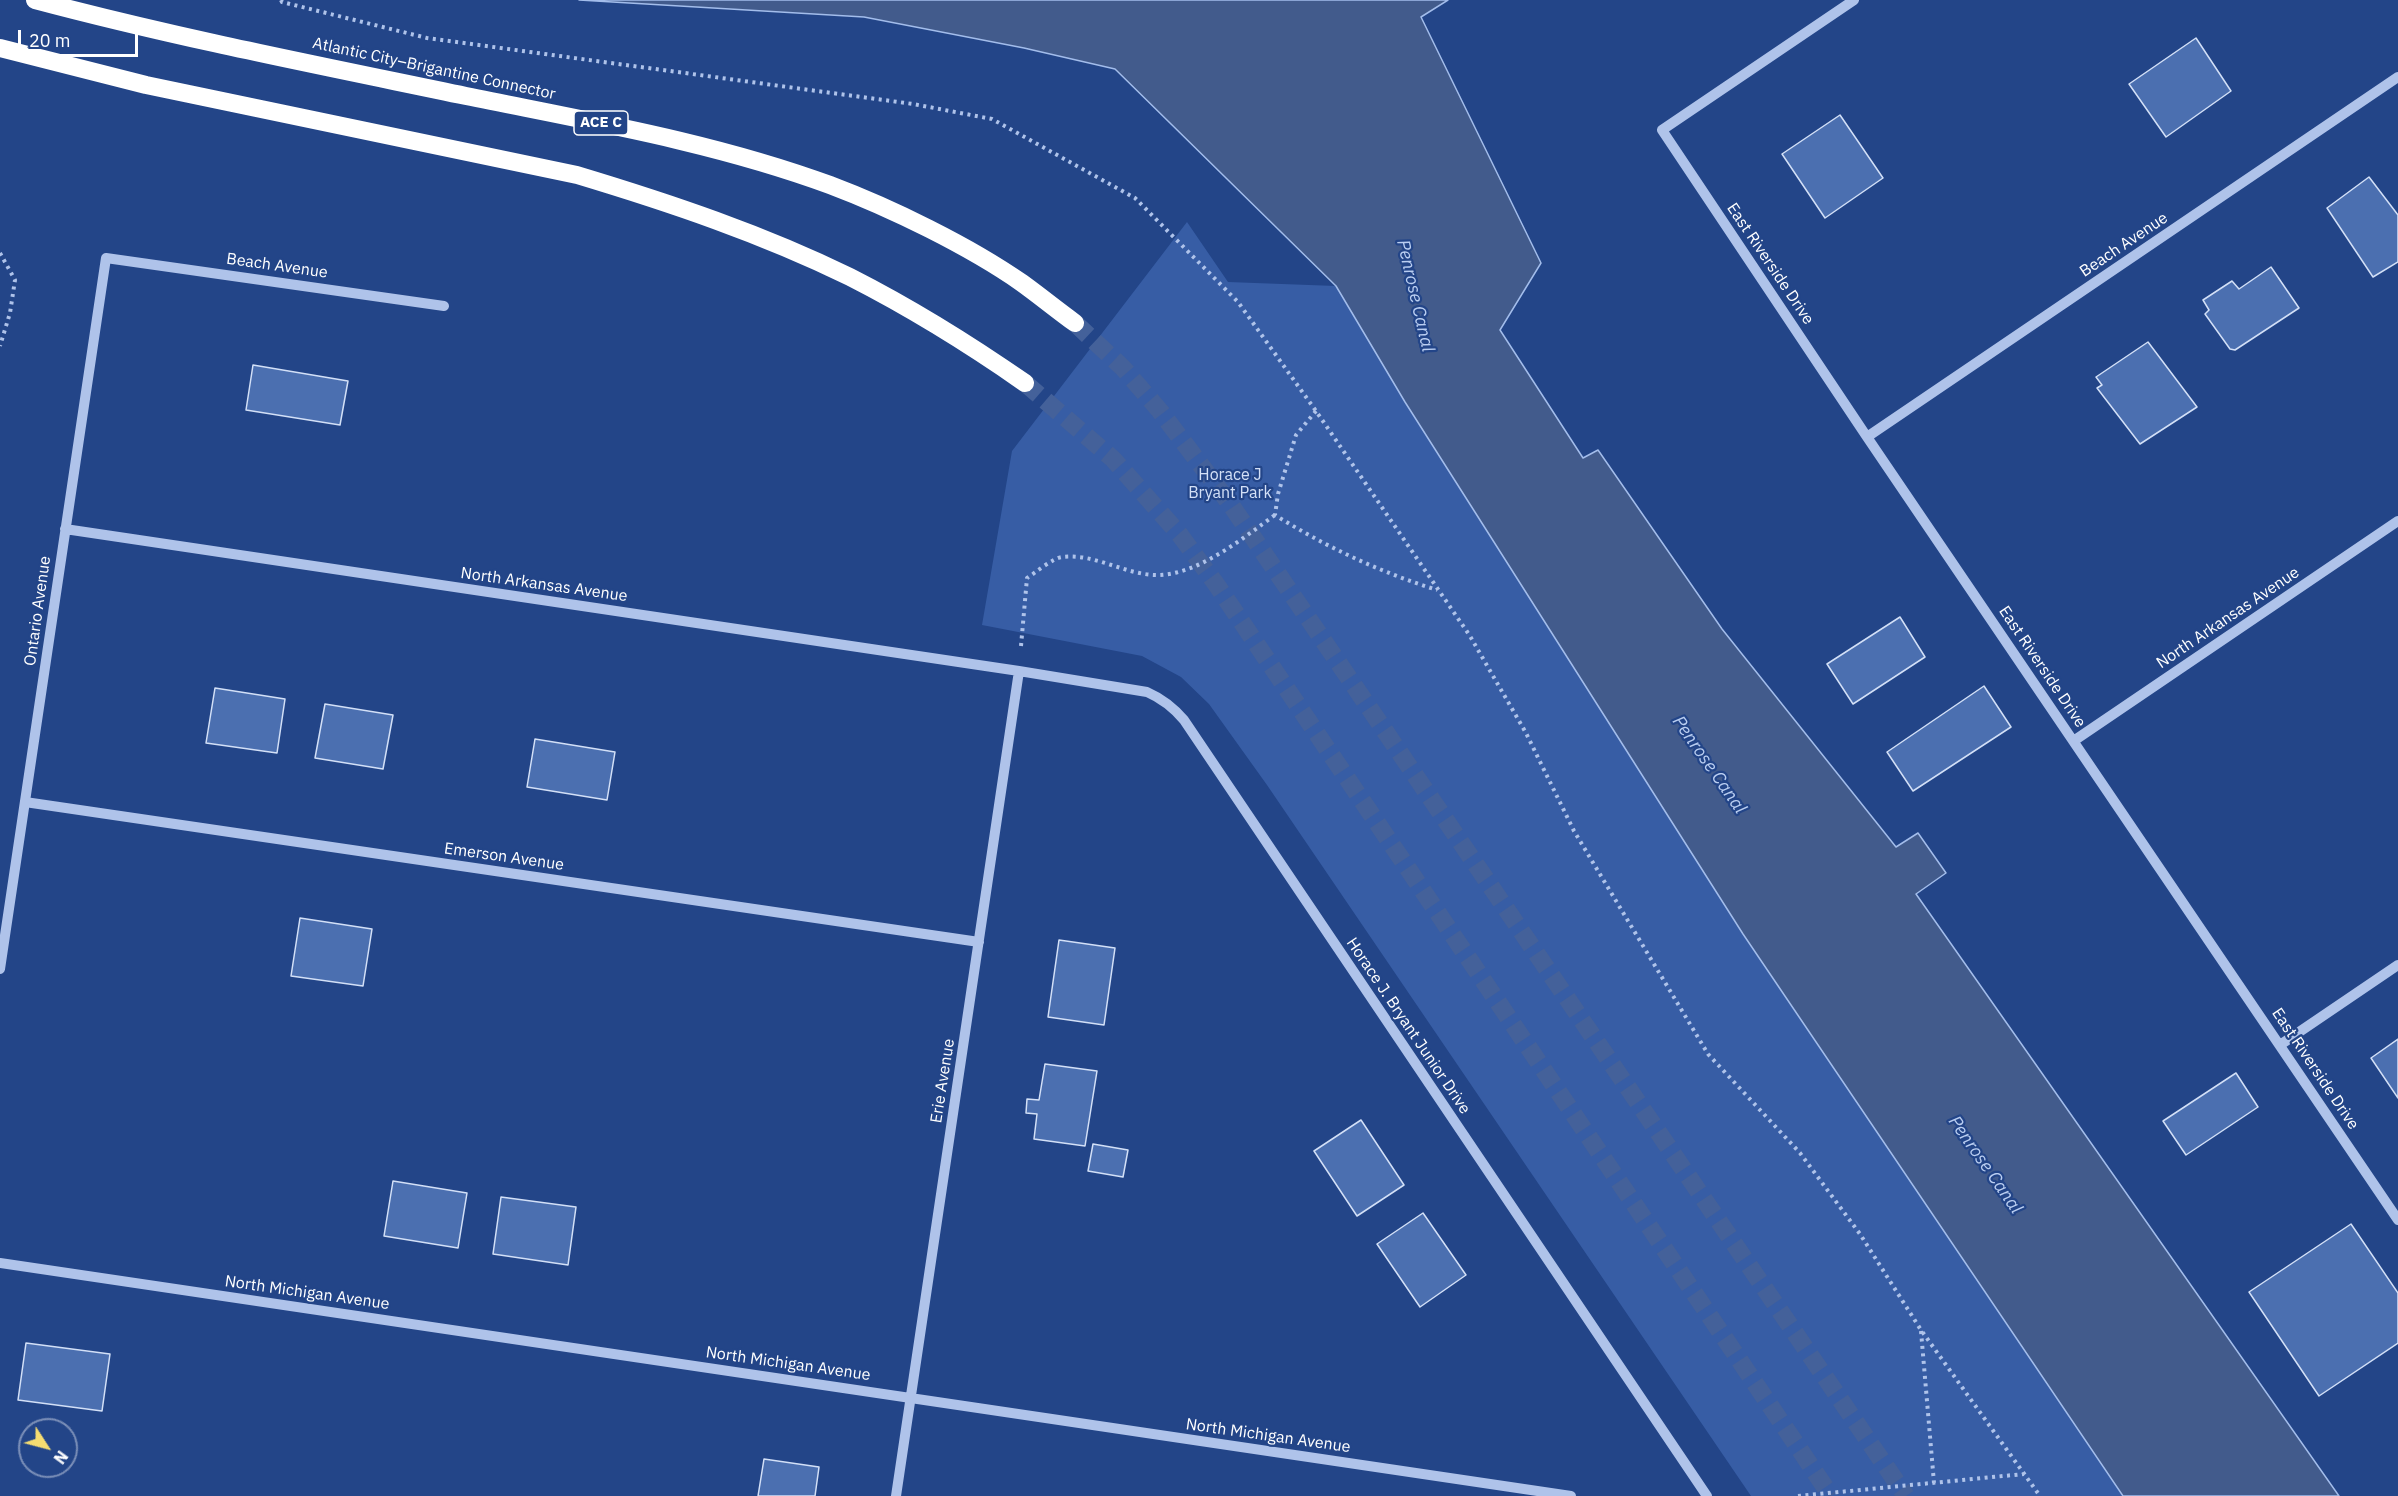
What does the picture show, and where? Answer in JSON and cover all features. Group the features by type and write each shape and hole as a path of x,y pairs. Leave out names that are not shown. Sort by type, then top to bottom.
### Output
{"highway":[{"name":"Atlantic City–Brigantine Connector","path":"35,0 224,46 625,128 760,162 832,186 897,214 962,247 1020,282 1075,323"},
{"path":"0,48 146,85 577,175 646,196 715,220 850,277 970,345 1025,383"}],"street":[{"name":"East Riverside Drive","path":"1854,0 1662,130 1867,437 2075,740 2398,1220"},
{"name":"Beach Avenue","path":"1867,437 2398,77"},
{"name":"Beach Avenue","path":"106,258 444,306"},
{"name":"Ontario Avenue","path":"0,969 106,258"},
{"name":"North Arkansas Avenue","path":"2075,740 2398,521"},
{"name":"North Arkansas Avenue","path":"65,529 1019,671"},
{"name":"Erie Avenue","path":"896,1496 1019,671"},
{"name":"Horace J. Bryant Junior Drive","path":"1019,671 1147,692 1162,699 1173,708 1707,1496"},
{"name":"Emerson Avenue","path":"25,802 979,942"},
{"path":"2280,1045 2398,965"},
{"name":"North Michigan Avenue","path":"0,1263 1571,1496"}],"path":[{"path":"280,0 427,38 913,104 992,119 1135,198 1238,302 1316,411 1438,590 1500,686 1575,831 1708,1054 1800,1153 1860,1234 1921,1330 2040,1496"},
{"path":"0,253 15,280 10,313 0,346"},
{"path":"1019,671 1026,578 1060,557 1095,560 1124,569 1157,575 1188,568 1221,553 1275,515 1278,494 1296,435 1316,411"},
{"path":"1275,515 1311,538 1398,578 1438,590"},
{"path":"1921,1330 1934,1483"},
{"path":"1798,1496 2025,1474"}],"green space":[{"name":"Horace J Bryant Park","path":"1187,222 1228,282 1336,286 1405,402 1743,934 2123,1496 1751,1496 1267,785 1209,704 1181,677 1142,656 982,625 1012,451"}],"water":[{"name":"Penrose Canal","path":"579,0 1448,0 1421,17 1541,263 1500,330 1583,458 1598,450 1722,629 1896,847 1918,833 1946,873 1916,894 2339,1496 2123,1496 1743,934 1405,402 1336,286 1115,69 1024,48 864,17"}],"building":[{"path":"2196,38 2231,91 2166,137 2129,84"},
{"path":"1840,115 1883,178 1825,218 1782,154"},
{"path":"2369,177 2398,215 2398,262 2373,277 2327,208"},
{"path":"2271,267 2299,308 2235,350 2230,349 2205,314 2209,310 2203,300 2232,281 2239,289"},
{"path":"2148,342 2197,407 2140,444 2097,388 2102,385 2096,377"},
{"path":"253,365 348,381 340,425 246,410"},
{"path":"1900,617 1925,657 1853,704 1827,664"},
{"path":"1984,686 2011,727 1913,791 1887,752"},
{"path":"215,688 285,699 277,753 206,743"},
{"path":"325,704 393,715 383,769 315,758"},
{"path":"535,739 615,752 607,800 527,787"},
{"path":"300,918 372,929 363,986 291,976"},
{"path":"1059,940 1115,948 1104,1025 1048,1017"},
{"path":"2398,1039 2398,1098 2371,1058"},
{"path":"1045,1064 1097,1071 1085,1146 1034,1139 1037,1114 1026,1113 1027,1099 1039,1100"},
{"path":"2236,1073 2258,1107 2186,1155 2163,1121"},
{"path":"1361,1120 1404,1185 1357,1216 1314,1151"},
{"path":"1093,1144 1128,1150 1123,1177 1088,1171"},
{"path":"393,1181 467,1193 458,1248 384,1236"},
{"path":"501,1197 576,1207 568,1265 493,1254"},
{"path":"1423,1213 1466,1275 1420,1307 1377,1244"},
{"path":"2351,1224 2398,1293 2398,1343 2319,1396 2249,1292"},
{"path":"26,1343 110,1354 102,1411 18,1400"},
{"path":"764,1459 819,1467 815,1496 758,1496"}],"tunnel":[{"path":"1075,323 1123,368 1160,411 1231,505 1906,1496"},
{"path":"1025,383 1113,459 1180,535 1216,584 1831,1496"}]}
